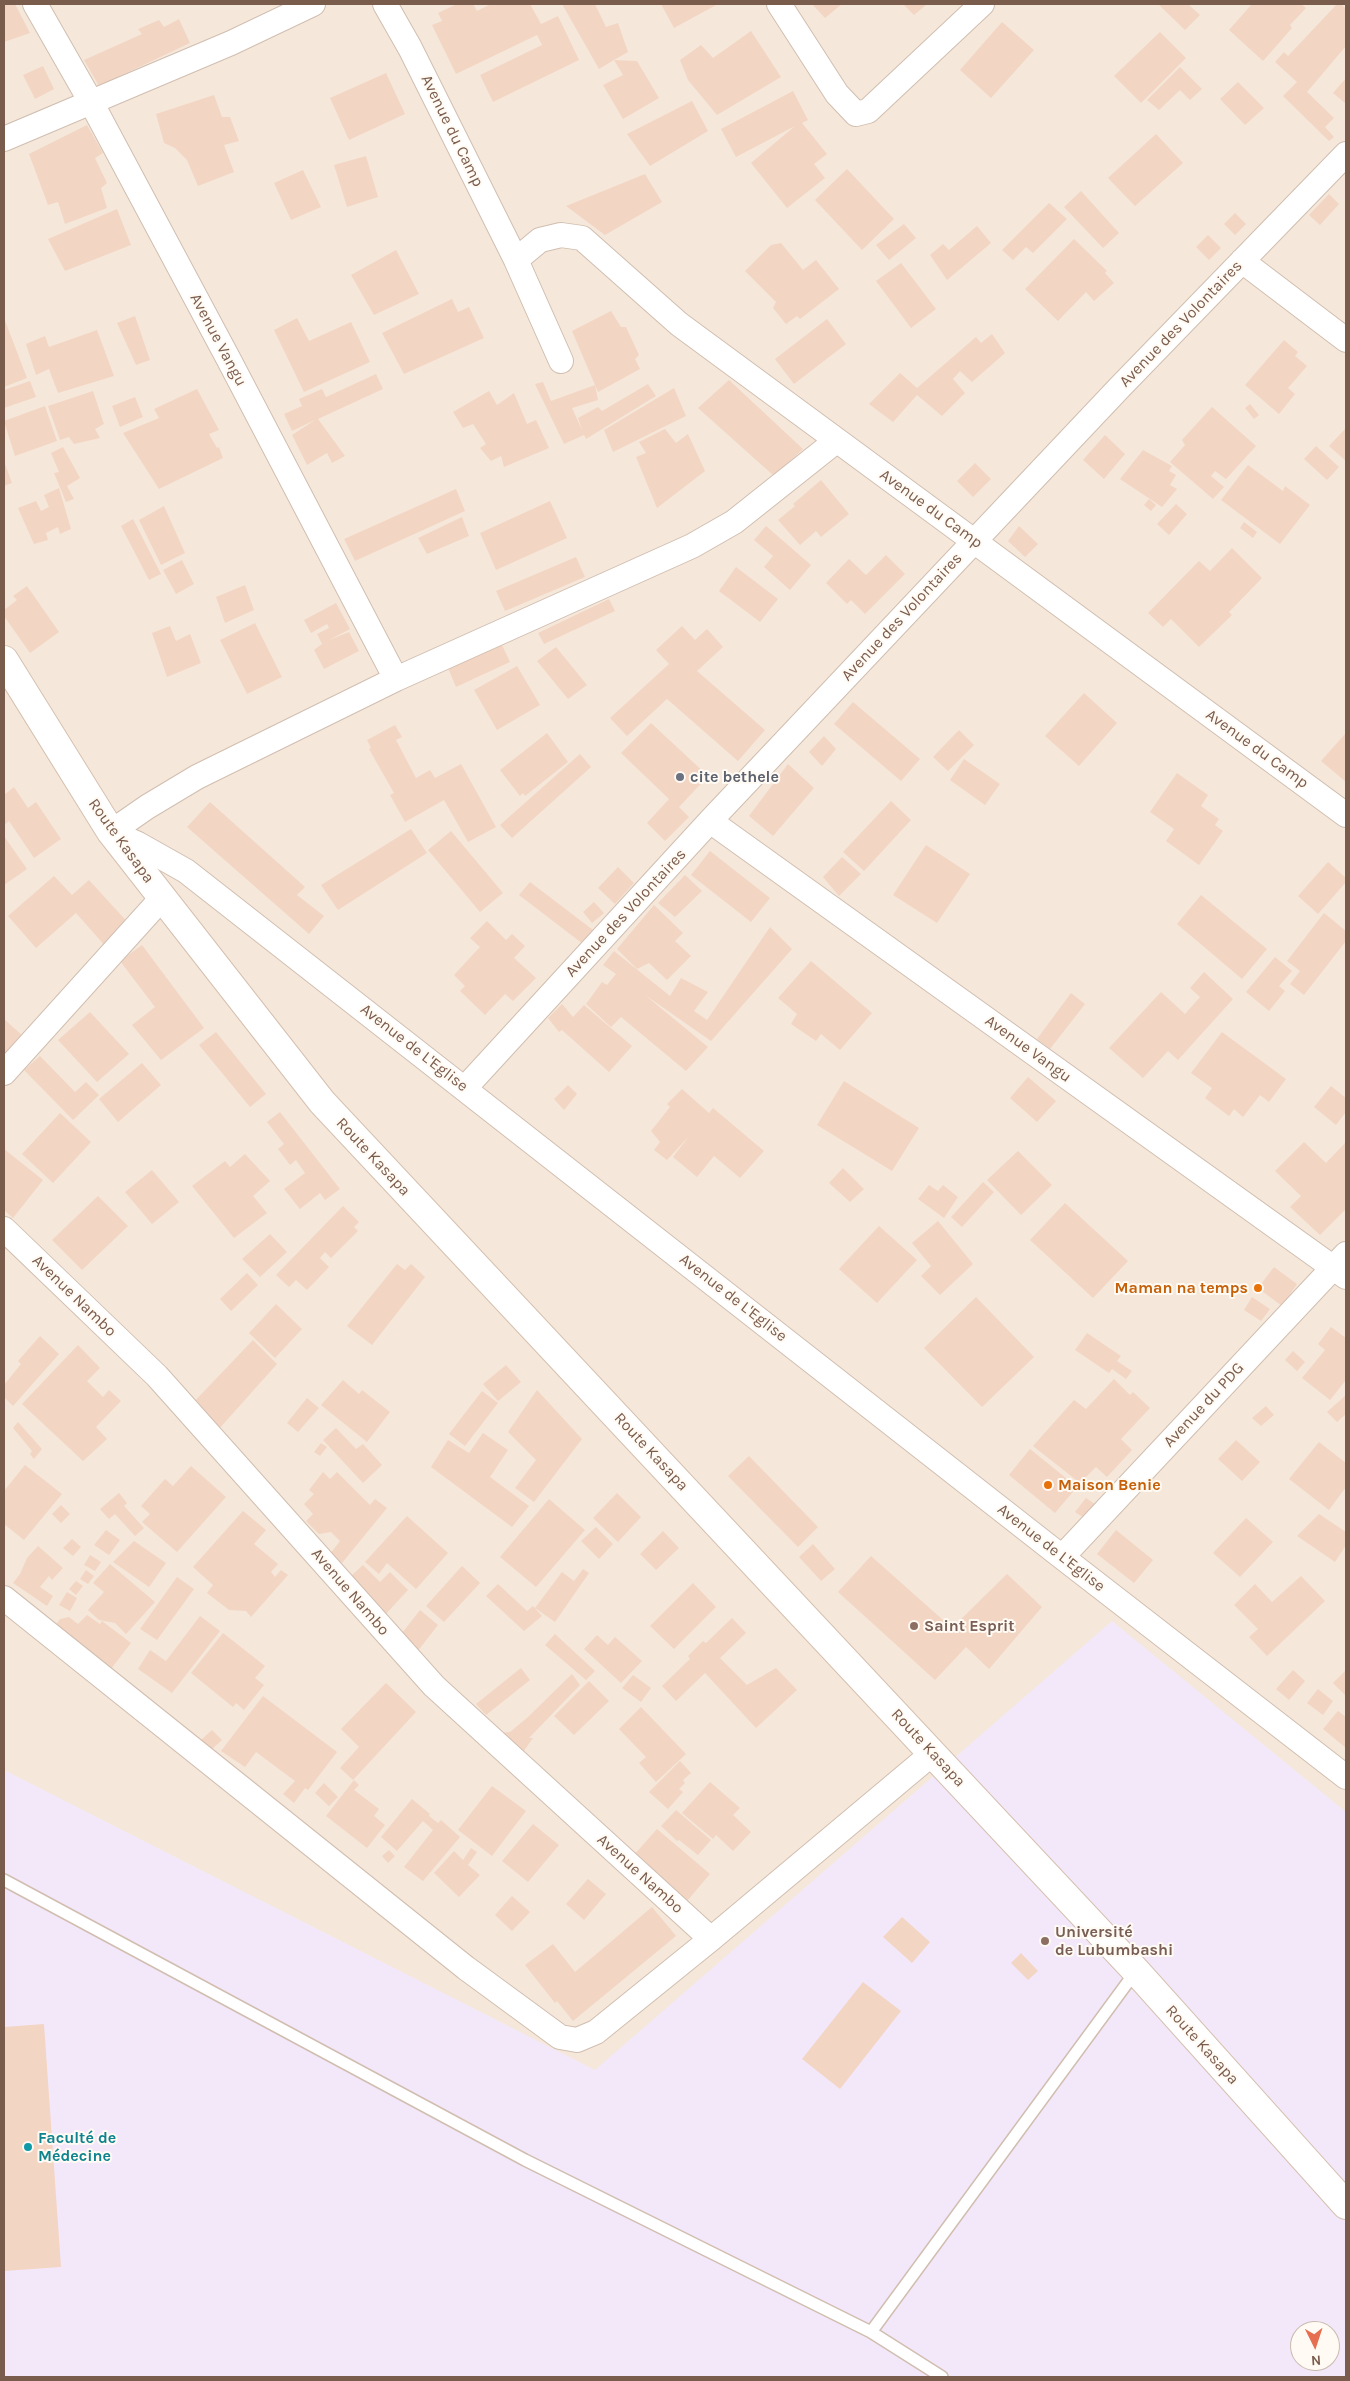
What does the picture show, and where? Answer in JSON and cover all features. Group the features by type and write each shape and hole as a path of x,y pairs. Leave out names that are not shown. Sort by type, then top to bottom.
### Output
{"main road":[{"name":"Route Kasapa","path":"4,660 111,832 322,1102 1136,1971 1346,2205"}],"street":[{"name":"Avenue Vangu","path":"35,4 91,102 229,360 396,679"},
{"path":"4,139 231,42 313,4"},
{"name":"Avenue du Camp","path":"385,4 410,48 516,260 561,361"},
{"path":"780,4 844,102 856,114 862,113 874,105 982,4"},
{"name":"Avenue des Volontaires","path":"466,1088 710,821 975,540 1346,154"},
{"name":"Avenue du Camp","path":"516,260 540,240 561,236 582,238 679,324 836,441 975,540 1346,815"},
{"path":"1242,261 1346,340"},
{"path":"111,832 146,807 197,777 396,679 692,546 734,522 836,441"},
{"name":"Avenue Vangu","path":"710,821 1342,1266"},
{"name":"Avenue de L'Eglise","path":"111,832 138,844 186,871 466,1088 1062,1558 1346,1777"},
{"path":"4,1073 162,898"},
{"name":"Avenue Nambo","path":"4,1229 157,1376 434,1686 712,1939"},
{"name":"Avenue du PDG","path":"1062,1558 1342,1266"},
{"path":"4,1598 466,1968 560,2037 577,2040 596,2032 712,1939 933,1753"}],"lane":[{"path":"4,1880 525,2160 871,2332 942,2377"},
{"path":"871,2332 1136,1971"}],"shaded area":[{"path":"4,4 1346,4 1346,2377 4,2377"},
{"name":"Université de Lubumbashi","path":"1112,1621 1346,1812 1346,2377 4,2377 4,1770 595,2070"}],"building":[{"path":"4,4 15,4 30,33 4,42"},
{"path":"457,4 473,4 477,11 491,4 530,4 541,24 558,16 579,60 493,102 480,75 542,45 537,35 456,74 432,25 442,21 438,13"},
{"path":"562,4 595,4 606,27 618,23 628,52 599,69"},
{"path":"661,4 718,4 674,28"},
{"path":"812,4 842,4 825,18"},
{"path":"903,4 927,4 914,15"},
{"path":"1158,4 1188,4 1200,15 1185,30"},
{"path":"1252,4 1301,4 1306,8 1290,25 1292,28 1263,61 1229,30"},
{"path":"1337,4 1341,4 1346,9 1346,46 1307,92 1334,118 1325,127 1334,137 1329,141 1283,96 1297,82 1275,62 1284,52 1288,56"},
{"path":"179,19 190,43 99,86 84,60 142,34 138,29 159,20 164,27"},
{"path":"1002,22 1034,50 991,98 960,70"},
{"path":"751,31 781,77 717,115 688,80 680,60 701,45 713,58"},
{"path":"1160,32 1186,58 1141,103 1114,76"},
{"path":"614,60 637,61 659,98 623,119 603,85 623,75"},
{"path":"43,66 54,89 35,99 23,75"},
{"path":"1180,67 1202,89 1190,100 1180,90 1159,110 1147,100"},
{"path":"386,73 405,114 349,140 330,98"},
{"path":"1346,78 1346,102 1345,103 1333,93"},
{"path":"1238,82 1264,108 1245,125 1220,99"},
{"path":"793,91 808,120 802,123 827,154 814,164 825,178 787,208 751,163 795,126 736,157 721,129"},
{"path":"214,95 222,117 230,117 239,141 224,145 234,172 198,186 187,160 175,148 164,143 156,114"},
{"path":"692,101 708,131 650,166 627,134"},
{"path":"87,125 103,153 95,158 107,183 101,188 107,208 65,224 58,202 48,205 29,154"},
{"path":"1156,134 1183,163 1135,206 1108,178"},
{"path":"366,156 378,197 347,207 334,165"},
{"path":"847,169 894,219 862,250 815,200"},
{"path":"303,170 321,207 291,220 274,183"},
{"path":"645,174 662,202 605,235 566,206"},
{"path":"1081,191 1119,233 1103,248 1064,207"},
{"path":"1329,194 1339,204 1320,225 1309,215"},
{"path":"1049,203 1067,219 1033,253 1026,247 1013,260 1002,250"},
{"path":"117,209 131,245 65,271 48,239"},
{"path":"1235,213 1246,224 1235,235 1224,224"},
{"path":"904,224 916,238 889,260 876,245"},
{"path":"977,226 991,243 947,280 930,255 943,244 949,250"},
{"path":"1208,235 1221,248 1209,260 1196,247"},
{"path":"1074,239 1107,271 1105,273 1114,283 1094,301 1086,292 1058,321 1025,289"},
{"path":"781,243 803,270 816,260 839,289 800,319 797,316 786,324 773,308 776,302 745,271 771,245"},
{"path":"396,250 419,294 374,315 351,275"},
{"path":"901,263 936,309 911,328 876,281"},
{"path":"452,299 458,312 469,307 484,338 404,374 382,333"},
{"path":"611,311 621,327 626,327 639,355 635,359 640,369 598,392 572,331"},
{"path":"135,316 150,360 136,365 117,323"},
{"path":"4,318 27,378 4,387"},
{"path":"297,318 309,341 351,322 370,362 304,392 274,330"},
{"path":"827,319 846,344 794,384 775,359"},
{"path":"97,330 114,376 58,393 49,369 36,375 26,344 45,336 49,347"},
{"path":"992,334 1005,353 972,382 960,371 953,379 965,393 942,416 917,395 893,422 869,404 900,373 917,388 976,337 981,343"},
{"path":"1284,340 1298,352 1295,356 1307,366 1288,388 1295,394 1279,414 1245,385"},
{"path":"376,374 383,389 318,419 345,456 332,463 327,453 307,465 292,435 315,420 292,431 284,414 302,406 299,399 322,389 326,397"},
{"path":"729,380 803,449 774,476 698,408"},
{"path":"30,381 36,397 4,408 4,390"},
{"path":"543,382 551,401 595,385 598,400 572,408 583,432 578,418 598,407 602,411 648,384 656,396 586,439 584,435 564,444 535,384"},
{"path":"674,388 686,416 613,452 604,430"},
{"path":"197,389 219,430 209,434 217,448 219,447 223,458 159,489 123,433 159,418 154,409"},
{"path":"93,391 104,424 95,429 100,438 74,444 69,437 60,440 48,406"},
{"path":"489,391 497,405 514,393 527,424 536,420 549,448 504,467 501,456 491,461 480,448 486,444 473,424 463,428 453,412"},
{"path":"135,397 143,417 120,427 112,406"},
{"path":"1250,404 1259,415 1254,419 1245,408"},
{"path":"45,406 57,441 15,456 4,421"},
{"path":"1212,407 1256,446 1226,479 1215,471 1211,476 1224,487 1213,499 1170,462 1185,445 1182,440"},
{"path":"1346,428 1346,461 1329,446"},
{"path":"665,429 676,443 688,434 705,471 657,508 636,457 646,453 639,442"},
{"path":"1105,435 1125,454 1104,479 1083,460"},
{"path":"1316,446 1339,467 1327,480 1304,459"},
{"path":"63,447 80,478 67,486 74,499 66,502 54,473 59,472 51,453"},
{"path":"1143,450 1172,466 1169,471 1176,475 1170,485 1177,489 1162,507 1120,479"},
{"path":"4,461 12,483 4,486"},
{"path":"975,463 991,479 973,497 957,481"},
{"path":"1248,465 1283,491 1285,486 1310,505 1280,544 1221,500"},
{"path":"821,480 849,514 821,537 816,531 800,545 778,520"},
{"path":"59,488 71,529 60,534 58,527 46,533 48,540 34,544 18,508 36,501 41,511 49,507 44,495"},
{"path":"456,489 465,511 355,561 344,539"},
{"path":"1149,499 1156,505 1151,511 1144,505"},
{"path":"550,501 567,538 496,570 480,533"},
{"path":"1176,504 1187,514 1169,535 1157,524"},
{"path":"164,506 185,553 161,565 139,520"},
{"path":"462,517 469,536 427,554 418,538"},
{"path":"133,519 161,574 149,580 121,526"},
{"path":"1244,522 1257,532 1253,538 1240,528"},
{"path":"766,526 811,565 790,590 764,567 773,556 754,540"},
{"path":"1019,526 1038,544 1025,557 1008,541"},
{"path":"1232,548 1262,578 1229,612 1232,615 1199,647 1171,619 1163,627 1148,613 1199,561 1210,571"},
{"path":"886,555 905,574 865,614 851,600 847,604 826,583 849,559 866,575"},
{"path":"576,557 585,577 505,611 496,591"},
{"path":"182,560 194,584 176,594 163,570"},
{"path":"736,567 778,599 760,622 719,591"},
{"path":"245,585 254,610 225,623 216,597"},
{"path":"27,586 59,632 30,653 4,616 4,610 17,600 13,596"},
{"path":"609,599 615,611 544,644 538,633"},
{"path":"336,603 350,629 329,640 349,632 359,651 324,669 314,650 322,644 317,634 329,628 327,624 311,633 304,620"},
{"path":"255,623 282,677 247,694 220,640"},
{"path":"170,626 176,641 190,634 201,663 167,677 152,633"},
{"path":"682,626 695,640 707,629 723,647 697,671 765,730 738,761 667,699 627,736 610,718 669,664 656,650"},
{"path":"501,643 510,662 456,687 448,668"},
{"path":"556,647 587,685 568,699 537,661"},
{"path":"517,666 540,705 497,730 474,690"},
{"path":"1084,693 1117,723 1079,766 1045,736"},
{"path":"853,702 920,759 901,781 834,724"},
{"path":"651,723 708,776 679,807 689,817 665,841 647,823 669,799 621,753"},
{"path":"395,725 402,737 396,740 416,778 430,770 435,778 461,764 496,827 468,842 444,800 405,822 390,795 394,793 369,749 371,748 367,740"},
{"path":"959,730 974,745 948,771 933,757"},
{"path":"547,733 568,762 525,796 523,793 520,796 500,770"},
{"path":"1346,735 1346,782 1321,761"},
{"path":"824,736 836,749 822,766 809,752"},
{"path":"580,754 591,767 512,838 500,825"},
{"path":"964,759 1000,784 985,805 950,780"},
{"path":"788,764 814,788 773,836 749,816"},
{"path":"1177,773 1208,795 1201,806 1219,819 1215,825 1223,831 1199,865 1166,841 1174,829 1150,812"},
{"path":"14,787 28,808 36,802 61,839 34,858 9,821 4,825 4,795"},
{"path":"891,801 911,820 864,871 843,852"},
{"path":"210,802 305,887 297,895 324,916 309,934 187,827"},
{"path":"411,829 427,853 338,910 321,885"},
{"path":"451,831 503,893 480,912 428,850"},
{"path":"4,836 27,869 4,885"},
{"path":"926,845 970,874 937,923 893,895"},
{"path":"710,851 770,898 751,922 691,875"},
{"path":"842,857 861,874 839,896 823,877"},
{"path":"1328,862 1346,878 1346,882 1318,914 1298,896"},
{"path":"618,867 634,883 615,904 598,888"},
{"path":"685,875 702,891 675,917 658,903"},
{"path":"54,876 72,895 89,880 131,926 106,947 76,913 36,948 8,916"},
{"path":"530,882 593,930 583,944 519,895"},
{"path":"1201,895 1267,949 1242,979 1177,924"},
{"path":"594,902 604,913 592,923 583,912"},
{"path":"654,905 683,933 675,941 691,956 667,980 649,963 637,969 617,949"},
{"path":"1324,913 1346,931 1346,941 1304,995 1290,984 1300,971 1287,961"},
{"path":"487,921 506,940 512,934 525,946 514,958 536,978 513,1001 505,994 485,1015 460,991 465,986 454,975 480,947 470,938"},
{"path":"770,927 792,949 711,1041 645,995 708,1047 686,1071 621,1017 611,1027 586,1004 602,982 607,985 616,974 603,965 614,951 670,996 681,978 708,992 694,1011 707,1020"},
{"path":"142,945 204,1028 161,1060 132,1025 155,1007 120,961"},
{"path":"1275,957 1292,971 1279,986 1285,991 1269,1011 1246,992"},
{"path":"811,961 872,1013 840,1050 821,1034 816,1041 791,1024 797,1014 778,998"},
{"path":"1204,972 1233,999 1178,1060 1168,1051 1143,1078 1109,1048 1161,992 1185,1014 1200,997 1190,988"},
{"path":"1071,993 1085,1004 1050,1049 1037,1039"},
{"path":"562,1004 573,1017 584,1005 632,1046 609,1072 562,1030 559,1032 548,1018"},
{"path":"90,1012 129,1054 97,1082 58,1040"},
{"path":"4,1019 24,1037 4,1060"},
{"path":"216,1032 266,1094 250,1107 199,1045"},
{"path":"1222,1032 1286,1079 1269,1102 1260,1095 1243,1117 1234,1109 1229,1116 1205,1098 1212,1088 1191,1073"},
{"path":"40,1056 75,1092 86,1082 99,1095 73,1120 24,1070"},
{"path":"142,1063 161,1085 118,1122 99,1099"},
{"path":"1028,1077 1056,1101 1037,1122 1010,1098"},
{"path":"844,1081 919,1128 892,1171 817,1125"},
{"path":"568,1085 577,1094 564,1110 554,1099"},
{"path":"1331,1086 1346,1098 1346,1112 1336,1125 1314,1107"},
{"path":"682,1089 709,1113 713,1108 764,1151 740,1178 714,1156 697,1177 673,1157 689,1136 667,1160 654,1150 660,1142 651,1131 670,1107 667,1104"},
{"path":"280,1112 340,1189 325,1200 320,1193 300,1209 284,1189 305,1173 296,1160 290,1165 278,1149 284,1144 267,1122"},
{"path":"60,1113 91,1142 53,1183 22,1154"},
{"path":"1304,1142 1326,1163 1346,1142 1346,1209 1320,1235 1290,1207 1301,1196 1275,1171"},
{"path":"4,1149 43,1180 13,1218 4,1210"},
{"path":"1018,1151 1052,1185 1021,1215 987,1180"},
{"path":"245,1154 270,1181 253,1196 267,1213 234,1238 192,1186 225,1161 230,1167"},
{"path":"843,1168 864,1189 850,1202 829,1183"},
{"path":"152,1170 179,1202 152,1224 125,1192"},
{"path":"983,1182 994,1192 962,1227 951,1217"},
{"path":"929,1185 938,1191 943,1185 958,1197 944,1218 918,1199"},
{"path":"98,1196 128,1226 82,1270 52,1240"},
{"path":"1065,1203 1128,1261 1093,1298 1030,1240"},
{"path":"343,1206 359,1222 354,1227 358,1231 331,1258 325,1252 320,1258 329,1267 307,1290 296,1280 289,1287 276,1275"},
{"path":"938,1221 973,1264 940,1295 921,1276 931,1266 912,1243"},
{"path":"879,1226 917,1260 877,1303 839,1269"},
{"path":"270,1234 287,1252 260,1277 242,1259"},
{"path":"397,1264 405,1270 411,1264 425,1277 372,1345 347,1326"},
{"path":"1274,1267 1297,1284 1282,1306 1258,1288"},
{"path":"247,1273 258,1285 231,1311 220,1299"},
{"path":"976,1297 1034,1357 982,1407 924,1348"},
{"path":"1252,1297 1270,1309 1261,1321 1244,1310"},
{"path":"276,1304 302,1329 275,1358 249,1333"},
{"path":"1331,1327 1346,1338 1346,1380 1330,1400 1302,1378 1325,1350 1318,1344"},
{"path":"1087,1333 1121,1356 1117,1361 1132,1371 1126,1379 1112,1369 1109,1373 1075,1350"},
{"path":"40,1336 59,1354 13,1406 4,1397 4,1385 21,1364 18,1361"},
{"path":"253,1340 277,1364 218,1430 191,1405"},
{"path":"78,1345 100,1368 87,1381 103,1397 109,1390 121,1401 96,1427 107,1439 83,1461 22,1404"},
{"path":"1293,1351 1305,1362 1297,1371 1285,1360"},
{"path":"506,1365 521,1382 498,1401 483,1384"},
{"path":"1114,1379 1130,1395 1133,1392 1150,1408 1121,1439 1132,1450 1107,1477 1096,1467 1080,1483 1033,1446 1074,1400 1086,1409"},
{"path":"343,1380 359,1394 362,1390 390,1412 367,1442 321,1405"},
{"path":"537,1390 582,1439 534,1502 515,1488 536,1460 508,1432"},
{"path":"482,1391 498,1403 465,1446 449,1434"},
{"path":"1346,1395 1346,1414 1337,1422 1327,1412"},
{"path":"307,1398 319,1408 298,1432 287,1423"},
{"path":"1266,1406 1274,1415 1261,1426 1252,1418"},
{"path":"18,1422 42,1449 34,1459 30,1454 32,1451 13,1428"},
{"path":"336,1428 356,1449 363,1444 382,1465 363,1483 323,1440"},
{"path":"483,1433 508,1450 490,1477 529,1506 512,1527 431,1467 448,1440 469,1453"},
{"path":"1236,1440 1260,1462 1242,1481 1218,1459"},
{"path":"1319,1442 1346,1463 1346,1487 1329,1510 1289,1479"},
{"path":"321,1443 327,1447 320,1456 314,1452"},
{"path":"1030,1449 1077,1487 1055,1513 1009,1475"},
{"path":"749,1456 818,1527 798,1547 728,1476"},
{"path":"25,1465 62,1494 24,1540 4,1524 4,1491"},
{"path":"191,1466 226,1497 177,1552 142,1522 150,1514 141,1506 165,1479 173,1486"},
{"path":"323,1472 330,1479 337,1472 370,1505 375,1499 387,1508 342,1563 330,1554 340,1541 331,1532 319,1534 306,1521 313,1514 304,1504 314,1494 309,1490"},
{"path":"119,1493 127,1503 124,1506 144,1528 135,1536 115,1514 109,1519 100,1509"},
{"path":"617,1493 641,1517 618,1542 593,1518"},
{"path":"1086,1498 1095,1504 1084,1518 1075,1512"},
{"path":"549,1499 585,1530 536,1587 500,1557"},
{"path":"61,1505 70,1514 61,1523 52,1514"},
{"path":"243,1511 266,1530 254,1544 278,1564 271,1572 275,1577 281,1570 288,1575 251,1617 246,1611 229,1610 207,1593 213,1585 193,1567"},
{"path":"1319,1514 1346,1532 1346,1545 1335,1562 1297,1536"},
{"path":"407,1516 448,1553 416,1589 387,1563 379,1574 365,1562"},
{"path":"1246,1518 1273,1542 1240,1577 1213,1553"},
{"path":"596,1527 613,1544 599,1559 581,1541"},
{"path":"106,1530 120,1540 109,1555 94,1545"},
{"path":"1116,1530 1153,1560 1134,1583 1097,1554"},
{"path":"663,1531 679,1548 656,1570 640,1554"},
{"path":"72,1539 81,1547 73,1556 63,1548"},
{"path":"134,1541 166,1563 149,1587 113,1562"},
{"path":"813,1544 835,1569 821,1581 799,1557"},
{"path":"38,1546 63,1568 52,1580 49,1576 40,1587 53,1596 47,1606 13,1583 20,1574 27,1558"},
{"path":"90,1555 101,1562 95,1571 84,1565"},
{"path":"871,1556 952,1628 1007,1574 1042,1607 989,1669 966,1647 935,1680 838,1592"},
{"path":"110,1564 155,1602 126,1634 115,1623 99,1620 88,1610 104,1592 93,1583"},
{"path":"363,1565 380,1582 390,1572 408,1590 383,1617 350,1577"},
{"path":"462,1566 480,1583 444,1622 426,1606"},
{"path":"583,1569 589,1573 555,1622 535,1608 562,1572 574,1581"},
{"path":"86,1570 94,1576 88,1584 80,1579"},
{"path":"1301,1576 1325,1601 1267,1656 1249,1637 1258,1629 1234,1605 1255,1584 1272,1602"},
{"path":"177,1577 194,1589 157,1640 140,1629"},
{"path":"76,1581 83,1586 76,1595 69,1589"},
{"path":"693,1583 716,1607 674,1649 650,1626"},
{"path":"498,1584 527,1611 533,1606 542,1616 524,1631 486,1596"},
{"path":"67,1592 77,1598 70,1611 59,1605"},
{"path":"420,1610 438,1625 417,1652 399,1637"},
{"path":"87,1615 100,1624 102,1621 131,1643 107,1674 50,1633 60,1619 69,1617 78,1624"},
{"path":"200,1616 220,1631 172,1693 138,1669 150,1650 166,1661"},
{"path":"732,1618 746,1633 720,1658 747,1685 776,1668 797,1690 756,1728 705,1673 676,1701 662,1686 690,1659 688,1656 703,1641 706,1643"},
{"path":"223,1633 265,1666 255,1678 264,1685 244,1710 236,1703 233,1707 191,1673"},
{"path":"555,1634 595,1671 586,1680 545,1645"},
{"path":"597,1635 608,1645 615,1637 642,1661 621,1683 584,1649"},
{"path":"521,1668 530,1680 486,1715 476,1704"},
{"path":"1293,1670 1305,1681 1289,1700 1276,1689"},
{"path":"1346,1670 1346,1696 1333,1683"},
{"path":"572,1674 580,1685 529,1738 533,1738 523,1752 496,1733 510,1732"},
{"path":"633,1675 651,1688 641,1702 622,1688"},
{"path":"589,1681 609,1701 574,1735 554,1716"},
{"path":"386,1683 416,1712 353,1780 340,1768 359,1747 341,1729"},
{"path":"1318,1689 1333,1701 1323,1715 1307,1703"},
{"path":"263,1696 337,1752 308,1790 305,1788 294,1803 283,1794 295,1781 256,1752 245,1767 221,1751"},
{"path":"641,1707 686,1754 656,1782 639,1763 646,1757 619,1729"},
{"path":"1338,1711 1346,1717 1346,1748 1323,1729"},
{"path":"212,1730 222,1740 210,1751 200,1741"},
{"path":"680,1761 691,1773 683,1780 685,1783 679,1789 683,1792 668,1809 649,1792"},
{"path":"354,1780 359,1785 354,1790 379,1809 374,1816 385,1825 367,1848 326,1816"},
{"path":"710,1782 740,1808 733,1815 751,1832 733,1851 716,1835 713,1839 682,1813"},
{"path":"324,1783 338,1797 329,1806 315,1793"},
{"path":"492,1786 526,1811 492,1856 458,1830"},
{"path":"412,1799 430,1814 429,1816 438,1823 441,1820 460,1837 423,1881 404,1867 433,1830 423,1821 397,1851 381,1837"},
{"path":"676,1810 711,1840 698,1855 679,1840 677,1841 661,1826"},
{"path":"533,1824 559,1845 528,1882 502,1861"},
{"path":"657,1829 710,1874 687,1901 633,1856"},
{"path":"471,1848 477,1852 468,1865 480,1875 459,1897 434,1873 454,1851 463,1860"},
{"path":"389,1850 395,1856 388,1863 382,1856"},
{"path":"588,1879 606,1894 584,1920 566,1904"},
{"path":"512,1896 530,1912 512,1931 495,1915"},
{"path":"652,1907 676,1936 573,2021 557,2001 555,2003 525,1965 553,1944 575,1972"},
{"path":"902,1917 930,1942 912,1963 883,1937"},
{"path":"1021,1953 1038,1971 1028,1980 1011,1963"},
{"path":"863,1982 901,2011 840,2089 802,2059"},
{"name":"Faculté de Médecine","path":"44,2024 61,2267 4,2271 4,2027"}],"place":[{"name":"cite bethele","path":"680,777"},
{"name":"Maman na temps","path":"1258,1288"},
{"name":"Maison Benie","path":"1048,1485"},
{"name":"Saint Esprit","path":"914,1626"},
{"name":"Université de Lubumbashi","path":"1045,1941"},
{"name":"Faculté de Médecine","path":"28,2147"}]}
